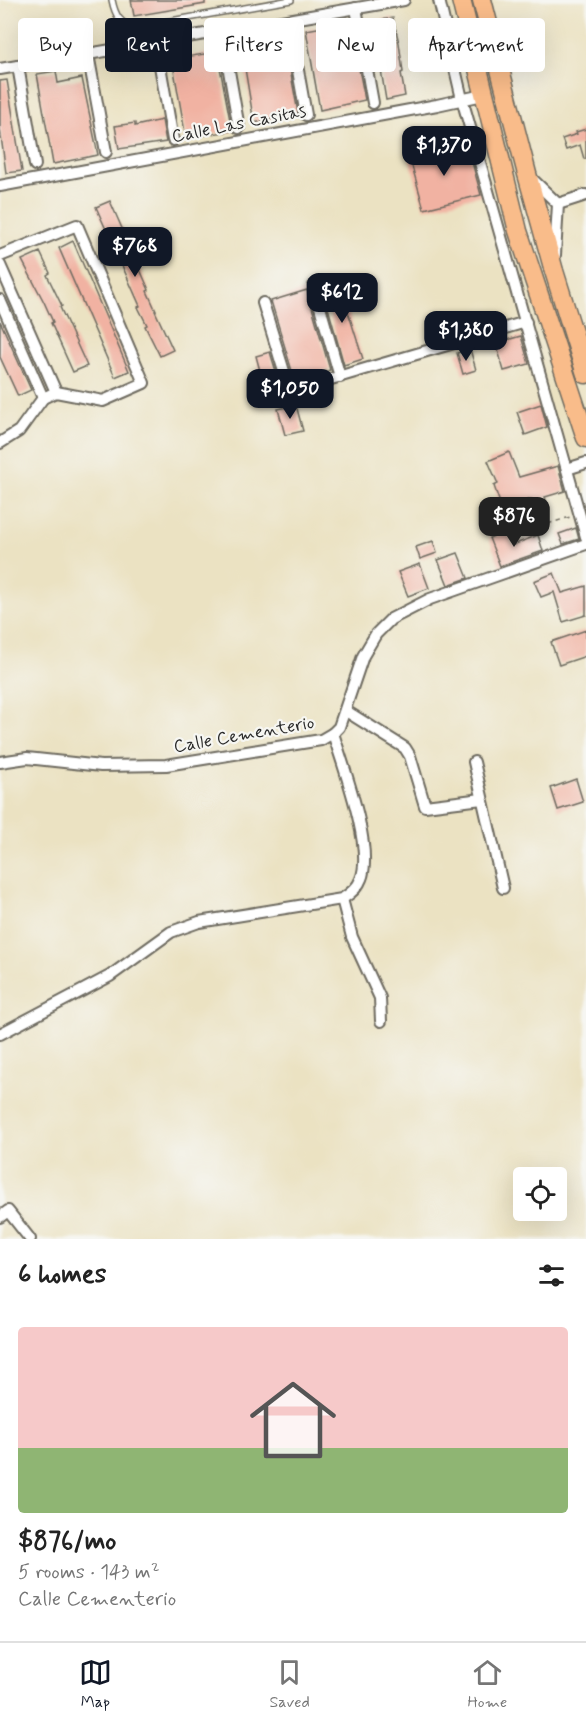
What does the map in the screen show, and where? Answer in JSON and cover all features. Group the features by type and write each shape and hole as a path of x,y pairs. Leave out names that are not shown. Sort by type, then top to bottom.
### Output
{"main road":[{"path":"460,0 518,231 586,438"},
{"path":"482,0 527,174 586,374"}],"street":[{"path":"300,18 404,0"},
{"path":"439,0 462,99 586,537"},
{"path":"356,8 373,103"},
{"path":"0,69 18,66"},
{"path":"19,72 35,165"},
{"path":"91,72 106,152"},
{"path":"161,72 173,140"},
{"path":"229,72 239,128"},
{"path":"298,72 306,115"},
{"name":"Calle Las Casitas","path":"0,186 483,95"},
{"path":"527,174 558,204 554,271"},
{"path":"558,204 586,195"},
{"path":"0,256 77,225 144,383 103,401 56,392 43,398 19,432 0,444"},
{"path":"0,265 56,392"},
{"path":"314,286 340,377"},
{"path":"0,300 43,398"},
{"path":"262,303 290,391 526,322"},
{"path":"567,469 586,463"},
{"name":"Calle Cementerio","path":"0,762 27,758 92,765 141,767 310,743 333,733 339,727 359,666 369,645 385,625 399,614 430,599 586,544"},
{"path":"346,711 405,748 410,756 425,806 482,799"},
{"path":"0,1034 110,976 179,927 342,899 360,883 364,869 359,821 333,733"},
{"path":"474,762 503,888"},
{"path":"342,899 352,937 380,998 381,1021"},
{"path":"0,1217 8,1211 30,1239"}],"lane":[{"path":"112,0 117,17 126,24 136,27 289,0"}],"path":[{"path":"488,528 499,526 519,533 579,514"}],"building":[{"path":"131,0 205,0 205,4 134,16"},
{"path":"316,28 316,72 360,72 365,100 320,110 306,30"},
{"path":"396,30 405,96 386,100 381,72 396,72"},
{"path":"204,54 204,72 221,72 232,131 186,138 174,72 192,72 192,56"},
{"path":"56,72 58,83 82,78 98,155 53,164 37,74"},
{"path":"246,72 291,72 298,113 254,123"},
{"path":"7,80 22,171 6,173 0,129 0,81"},
{"path":"162,120 166,142 119,149 115,126 135,123 135,126"},
{"path":"586,129 586,159 584,159 580,145 566,150 562,139"},
{"path":"430,143 436,160 469,151 481,195 424,209 410,159 416,157 414,145"},
{"path":"110,201 173,350 160,356 145,326 147,325 138,307 140,306 96,207"},
{"path":"73,241 129,371 115,377 59,248"},
{"path":"40,252 50,273 47,275 62,306 60,307 87,366 73,372 44,302 22,260"},
{"path":"338,280 363,359 344,365 322,286"},
{"path":"307,290 330,370 295,381 271,301"},
{"path":"0,321 31,390 18,396 0,357"},
{"path":"521,336 529,364 504,371 496,343"},
{"path":"470,349 476,370 463,374 457,353"},
{"path":"270,352 278,378 263,382 256,356"},
{"path":"541,404 547,427 525,435 517,412"},
{"path":"296,405 303,431 285,435 278,409"},
{"path":"509,452 519,477 558,466 565,491 545,497 549,509 536,515 531,499 502,509 494,486 498,484 488,461"},
{"path":"576,528 579,539 563,544 559,534"},
{"path":"508,531 513,545 538,535 543,551 500,566 489,538"},
{"path":"433,541 437,553 420,559 416,547"},
{"path":"458,553 468,578 448,585 438,560"},
{"path":"420,564 429,588 408,596 398,572"},
{"path":"554,573 562,593 586,586 586,615 563,622 554,592 541,597 534,581"},
{"path":"586,630 586,656 559,665 551,642"},
{"path":"576,779 583,802 558,810 551,788"}]}
